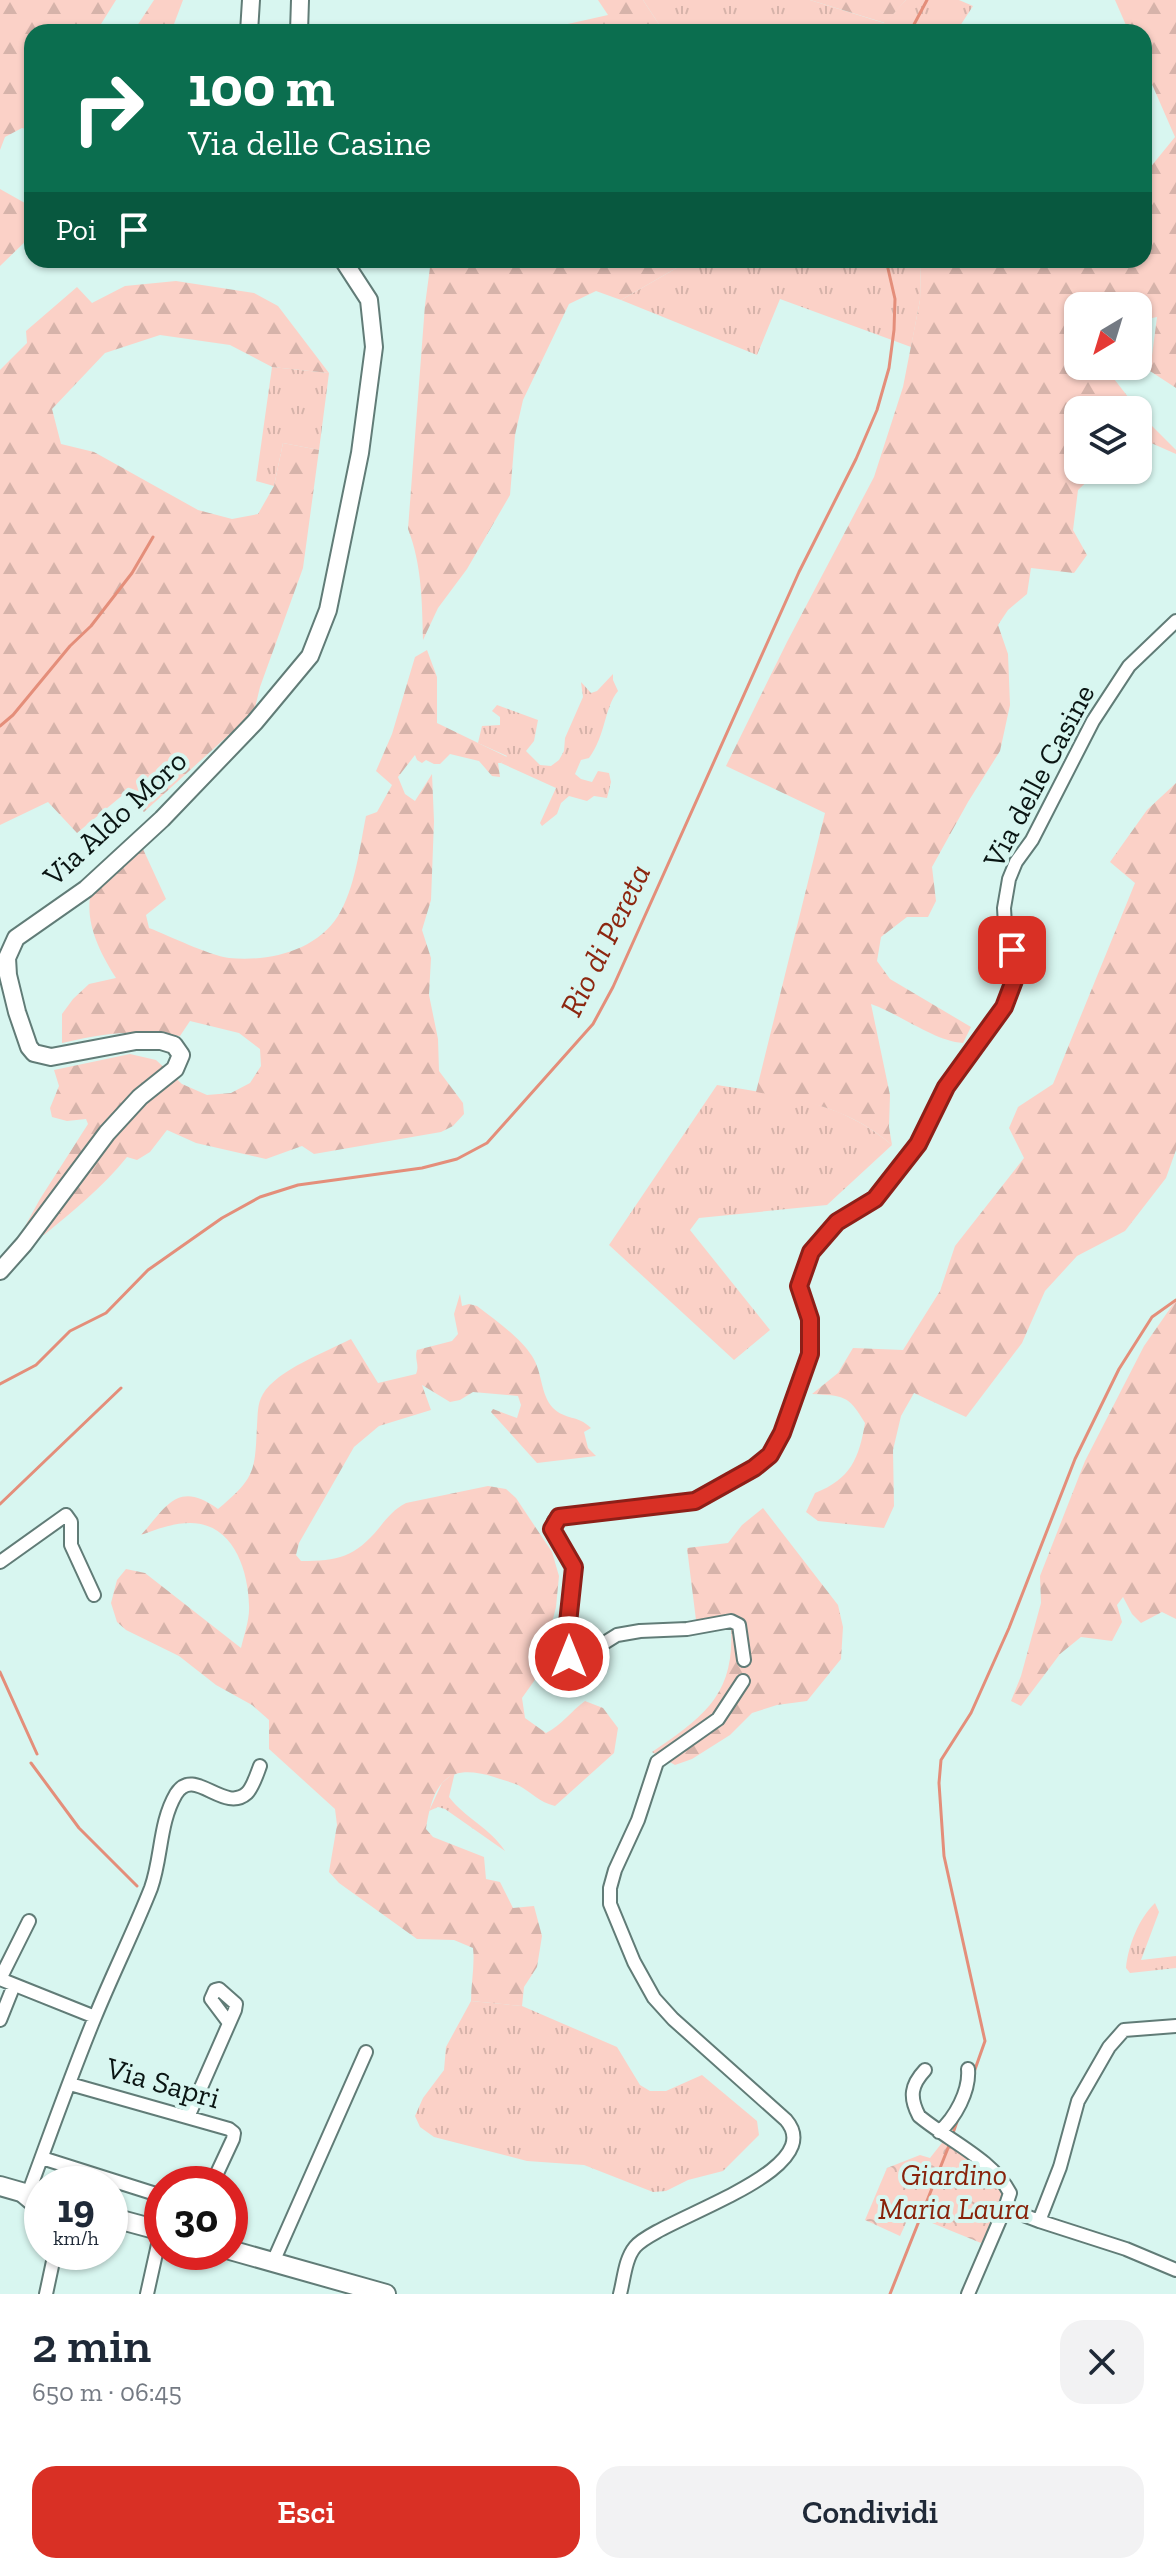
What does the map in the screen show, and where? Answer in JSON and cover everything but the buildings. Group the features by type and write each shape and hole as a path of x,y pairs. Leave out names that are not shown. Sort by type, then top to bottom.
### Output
{"main road":[{"path":"250,24 251,0"},
{"path":"299,24 300,0"},
{"name":"Via Aldo Moro","path":"0,1271 128,1108 167,1076 180,1061 178,1049 161,1041 136,1041 51,1057 34,1053 17,1012 7,958 16,938 86,889 162,819 255,722 310,656 328,610 360,453 374,347 369,300 348,268"},
{"path":"248,2255 386,2294"}],"street":[{"name":"Via delle Casine","path":"744,1660 739,1625 731,1621 687,1629 617,1635 580,1658 569,1657 565,1651 574,1567 552,1529 554,1521 559,1517 695,1501 754,1468 770,1455 782,1433 810,1354 810,1319 799,1286 811,1252 837,1222 875,1199 918,1144 946,1087 1004,1007 1015,978 1004,908 1009,879 1016,862 1032,840 1093,721 1129,666 1176,621"},
{"path":"0,1562 66,1515 71,1522 71,1545 94,1595"},
{"path":"620,2294 628,2261 636,2247 657,2230 732,2197 781,2162 794,2146 796,2136 786,2120 673,2019 654,1998 634,1962 610,1904 615,1870 638,1820 657,1762 718,1719 743,1681"},
{"path":"21,2192 42,2158 95,2017 152,1885 162,1829 180,1789 188,1784 200,1785 220,1796 240,1797 249,1792 260,1766"},
{"path":"29,1921 0,1979 95,2017"},
{"path":"0,2020 14,1985"},
{"path":"188,2117 229,2023"},
{"path":"1039,2221 1060,2167 1078,2101 1109,2047 1124,2030 1176,2026"},
{"path":"273,2262 366,2052"},
{"path":"947,2137 968,2078 968,2069"},
{"path":"925,2070 915,2081 913,2104 919,2116 1004,2181 1010,2193 968,2294"},
{"name":"Via Sapri","path":"70,2084 234,2133 220,2166"},
{"path":"42,2158 144,2190"},
{"path":"1005,2208 1126,2249 1176,2270"},
{"path":"46,2294 52,2270"},
{"path":"147,2294 152,2270"}],"green space":[{"path":"0,0 116,0 101,24 24,24 24,129 5,137 0,150"},
{"path":"154,0 183,0 174,24 138,24"},
{"path":"598,0 643,0 659,24 568,24 608,15"},
{"path":"643,0 810,0 884,23 906,0 959,0 973,6 961,24 659,24"},
{"path":"810,0 906,0 885,23"},
{"path":"1115,0 1176,0 1176,388 1152,372 1157,317 1152,318 1152,292 1064,292 1064,380 1115,380 1127,396 1064,396 1064,484 1084,484 1078,490 1073,530 1087,555 1074,573 1031,568 1027,594 1008,610 998,625 1008,654 1010,705 1000,751 932,867 936,901 928,917 907,917 881,937 877,961 890,979 971,1027 963,1043 952,1041 871,1004 890,1095 892,1145 845,1115 794,1099 756,1092 825,813 726,766 874,477 903,387 920,300 921,268 1152,268 1152,165 1175,137 1152,84 1152,24 1126,24"},
{"path":"0,189 24,202 24,243 0,266"},
{"path":"430,268 677,268 621,300 596,291 569,304 523,400 515,435 510,495 467,569 438,608 423,640 419,570 408,529"},
{"path":"677,268 921,268 920,300 911,347 780,299 757,355 621,300"},
{"path":"176,281 254,293 278,306 329,373 272,367 230,345 160,335 105,353 52,409 61,444 94,452 198,510 232,519 258,514 274,486 283,443 319,450 303,568 254,712 144,812 124,794 77,833 48,802 0,825 0,370 27,343 26,331 77,287 92,303 125,286"},
{"path":"272,367 329,373 319,450 283,443 274,486 256,481"},
{"path":"1152,426 1176,450 1176,454 1152,443"},
{"path":"427,650 437,677 437,723 507,757 498,763 500,777 492,776 479,761 450,754 440,764 426,760 422,763 415,755 398,777 405,794 415,801 432,774 431,900 422,930 431,958 429,995 438,1039 439,1071 463,1103 464,1114 453,1126 441,1132 314,1154 302,1146 266,1159 196,1143 167,1130 150,1152 137,1160 127,1157 98,1189 44,1235 24,1228 88,1124 86,1119 67,1121 52,1117 50,1108 59,1086 54,1070 130,1054 156,1060 182,1084 207,1095 231,1093 250,1083 261,1066 260,1049 239,1033 190,1021 180,1036 121,1033 62,1043 62,1014 73,999 89,984 116,978 93,929 90,897 143,849 166,899 146,915 149,928 220,956 244,959 290,952 317,938 329,928 344,905 356,867 366,816 377,812 392,785 376,771 392,734 415,657"},
{"path":"613,674 618,691 595,749 589,758 581,760 575,774 592,782 598,771 609,773 611,782 607,798 594,796 587,801 569,796 561,803 557,814 542,826 540,823 556,788 501,763 507,756 478,743 482,726 500,725 500,717 492,711 497,705 538,720 534,741 526,751 540,765 551,766 564,751 565,738 583,697 581,682 591,693 597,691"},
{"path":"1176,783 1176,1150 1166,1178 1125,1231 1077,1256 1045,1291 1022,1343 966,1417 914,1393 901,1416 893,1450 894,1506 884,1528 818,1521 806,1512 815,1493 837,1481 851,1466 860,1447 865,1423 844,1398 812,1394 838,1373 853,1348 903,1350 940,1291 955,1246 1024,1158 1009,1128 1018,1107 1053,1084 1135,883 1110,862 1147,810"},
{"path":"717,1085 787,1097 831,1109 852,1118 892,1145 827,1205 699,1218 690,1230 770,1330 734,1360 609,1245"},
{"path":"460,1294 462,1306 477,1306 527,1349 536,1363 553,1408 591,1428 584,1432 588,1448 596,1456 537,1463 491,1412 493,1409 517,1418 521,1405 518,1396 473,1392 450,1402 422,1385 431,1410 379,1426 354,1447 299,1543 296,1555 301,1561 345,1555 362,1545 391,1514 406,1503 488,1486 506,1489 516,1498 552,1552 559,1576 556,1607 539,1674 522,1698 525,1718 546,1733 585,1701 603,1708 618,1728 614,1753 555,1806 518,1785 494,1777 464,1772 453,1775 438,1789 426,1829 433,1837 484,1857 486,1879 500,1882 513,1908 534,1906 542,1936 537,1967 524,1987 522,2006 471,2001 473,1948 454,1940 417,1939 339,1883 329,1872 337,1825 335,1809 269,1749 269,1720 179,1656 126,1630 117,1622 111,1603 117,1580 126,1569 145,1573 241,1648 249,1616 248,1591 241,1563 227,1539 205,1525 190,1523 171,1525 141,1535 174,1500 193,1497 218,1509 246,1481 254,1464 260,1402 263,1394 279,1377 351,1339 378,1383 416,1374 417,1350 452,1341 458,1334 454,1314"},
{"path":"1176,1300 1176,1619 1162,1612 1141,1623 1123,1597 1117,1605 1122,1622 1112,1641 1081,1637 1060,1654 1021,1706 1011,1701 1041,1603 1040,1576 1085,1461 1144,1346"},
{"path":"763,1508 838,1605 843,1627 841,1659 807,1701 777,1705 752,1713 730,1735 692,1759 675,1765 652,1752 686,1727 712,1702 728,1671 731,1651 731,1628 696,1620 687,1548 728,1543 742,1525"},
{"path":"455,1772 449,1797 505,1851 445,1809 438,1807 429,1811 442,1783"},
{"path":"1155,1903 1159,1912 1141,1960 1176,1956 1176,1968 1130,1973 1126,1968 1132,1942 1139,1924"},
{"path":"471,2001 522,2006 617,2047 640,2085 650,2091 666,2091 702,2075 757,2121 759,2135 723,2171 688,2180 666,2191 653,2192 584,2165 527,2161 434,2137 420,2127 415,2116 423,2098 444,2070 446,2047"},
{"name":"Giardino Maria Laura","path":"945,2139 999,2180 1005,2195 984,2240 981,2243 910,2214 900,2236 865,2220 887,2168 920,2155 930,2158"},
{"path":"893,2187 912,2195 897,2230 878,2222"}],"waterway":[{"name":"Rio di Pereta","path":"914,24 927,0"},
{"name":"Rio di Pereta","path":"0,1384 36,1365 70,1331 106,1313 148,1270 222,1218 260,1197 298,1185 422,1168 457,1159 487,1143 593,1024 613,987 799,572 877,410 889,368 894,330 895,299 888,268"},
{"path":"0,726 91,626 132,573 153,537"},
{"path":"973,2075 985,2041 944,1856 939,1783 941,1760 971,1713 1009,1628 1075,1459 1119,1369 1152,1317 1176,1300"},
{"path":"0,1504 121,1388"},
{"path":"0,1672 37,1754"},
{"path":"31,1763 79,1828 137,1886"},
{"path":"952,2136 959,2116"},
{"path":"890,2294 950,2143"}],"route":[{"path":"569,1657 565,1651 574,1567 552,1529 554,1521 559,1517 695,1501 754,1468 770,1455 782,1433 810,1354 810,1319 799,1286 811,1252 837,1222 875,1199 918,1144 929,1117 961,1063 1004,1007 1015,978 1012,950"}]}
